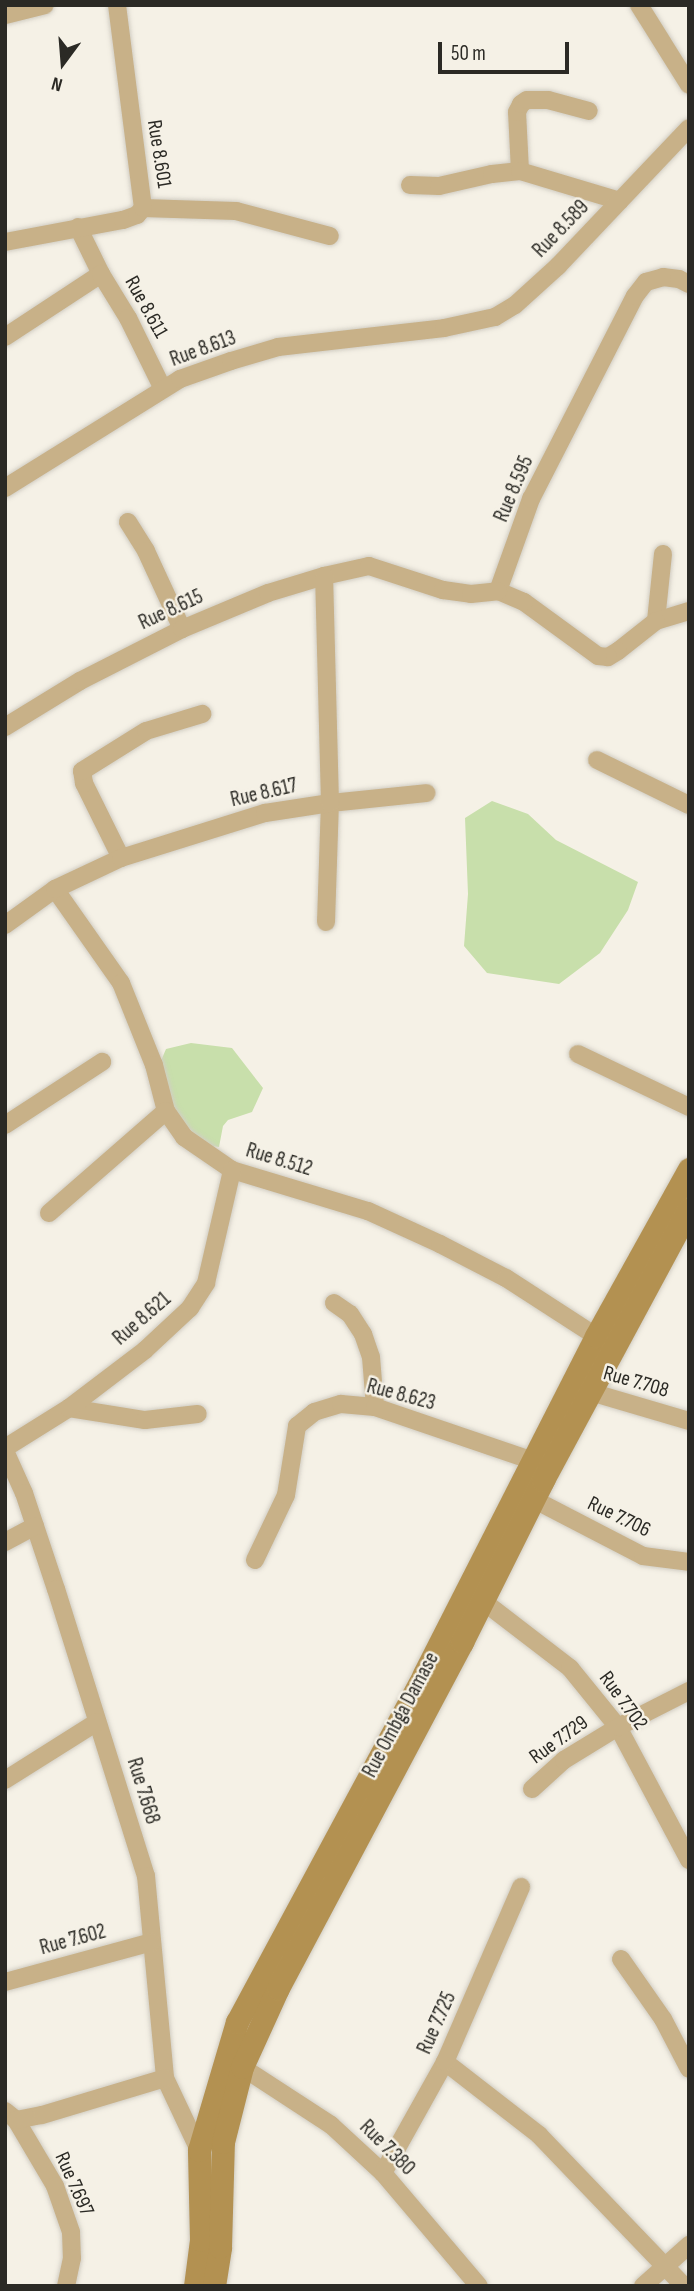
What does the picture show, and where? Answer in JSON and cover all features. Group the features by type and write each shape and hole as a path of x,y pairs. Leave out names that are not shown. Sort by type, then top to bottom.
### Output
{"main road":[{"name":"Rue Ombga Damase","path":"214,2286 220,2247 223,2142 242,2067 474,1595 605,1342 689,1169"},
{"name":"Rue Ombga Damase","path":"605,1342 689,1209"},
{"name":"Rue Ombga Damase","path":"195,2286 201,2240 199,2150 237,2022 424,1674 533,1499 538,1467"}],"street":[{"path":"5,15 45,5"},
{"name":"Rue 8.601","path":"5,242 124,220 137,215 143,208 117,5"},
{"path":"639,5 689,85"},
{"path":"520,171 517,112 521,104 527,100 548,100 589,111"},
{"name":"Rue 8.589","path":"444,328 495,317 515,305 558,266 689,128"},
{"path":"410,185 439,186 492,174 520,171 620,201"},
{"path":"143,208 236,211 330,236"},
{"path":"78,227 101,274"},
{"name":"Rue 8.611","path":"5,337 101,274 128,318 163,389"},
{"name":"Rue 8.595","path":"498,591 531,499 635,296 646,282 663,277 679,279 689,285"},
{"name":"Rue 8.613","path":"5,488 163,389 193,375 278,347 444,328"},
{"path":"128,522 146,551 182,629"},
{"path":"656,621 663,554"},
{"name":"Rue 8.615","path":"5,727 80,681 182,629 268,593 324,576 369,566 443,590 471,594 498,591"},
{"name":"Rue 8.617","path":"5,925 55,889 121,858 265,813 330,803 324,576"},
{"path":"498,591 523,602 598,656 608,657 618,651 656,621 689,611"},
{"path":"121,858 84,783 82,771 146,731 202,714"},
{"path":"597,760 689,805"},
{"path":"327,922 330,803 426,793"},
{"name":"Rue 8.512","path":"55,889 121,983 154,1065 166,1111 184,1137 232,1170 368,1211 428,1238 506,1278 605,1342"},
{"path":"578,1054 689,1107"},
{"path":"5,1125 102,1062"},
{"path":"49,1213 166,1111"},
{"name":"Rue 8.621","path":"5,1450 69,1408 145,1350 190,1308 206,1283 232,1170"},
{"path":"334,1303 350,1314 363,1334 371,1357 375,1408"},
{"name":"Rue 7.708","path":"580,1389 689,1421"},
{"name":"Rue 8.623","path":"255,1560 286,1495 297,1426 314,1412 341,1404 375,1408 538,1467"},
{"path":"69,1408 145,1420 198,1414"},
{"name":"Rue 7.668","path":"5,1450 35,1526 146,1876 165,2078 199,2150"},
{"name":"Rue 7.706","path":"533,1499 643,1556 689,1562"},
{"path":"5,1542 35,1526"},
{"name":"Rue 7.702","path":"474,1595 569,1668 618,1727 689,1860"},
{"name":"Rue 7.729","path":"532,1789 564,1760 618,1727 689,1691"},
{"path":"5,1780 97,1722"},
{"name":"Rue 7.725","path":"383,2173 445,2062 521,1887"},
{"name":"Rue 7.602","path":"5,1982 152,1942"},
{"path":"621,1959 663,2019 689,2069"},
{"path":"445,2062 538,2135 684,2286"},
{"name":"Rue 7.380","path":"242,2067 331,2124 383,2173 479,2286"},
{"path":"11,2115 42,2115 165,2078"},
{"name":"Rue 7.697","path":"11,2115 55,2186 71,2232 72,2258 66,2286"},
{"path":"199,2150 223,2142"},
{"path":"643,2286 689,2245"}],"green space":[{"path":"492,801 528,814 556,840 638,882 628,910 600,953 559,984 487,973 464,946 468,894 465,818"},
{"path":"191,1043 232,1048 263,1088 252,1112 228,1120 223,1126 219,1147 204,1145 175,1118 160,1063 166,1049"}]}
